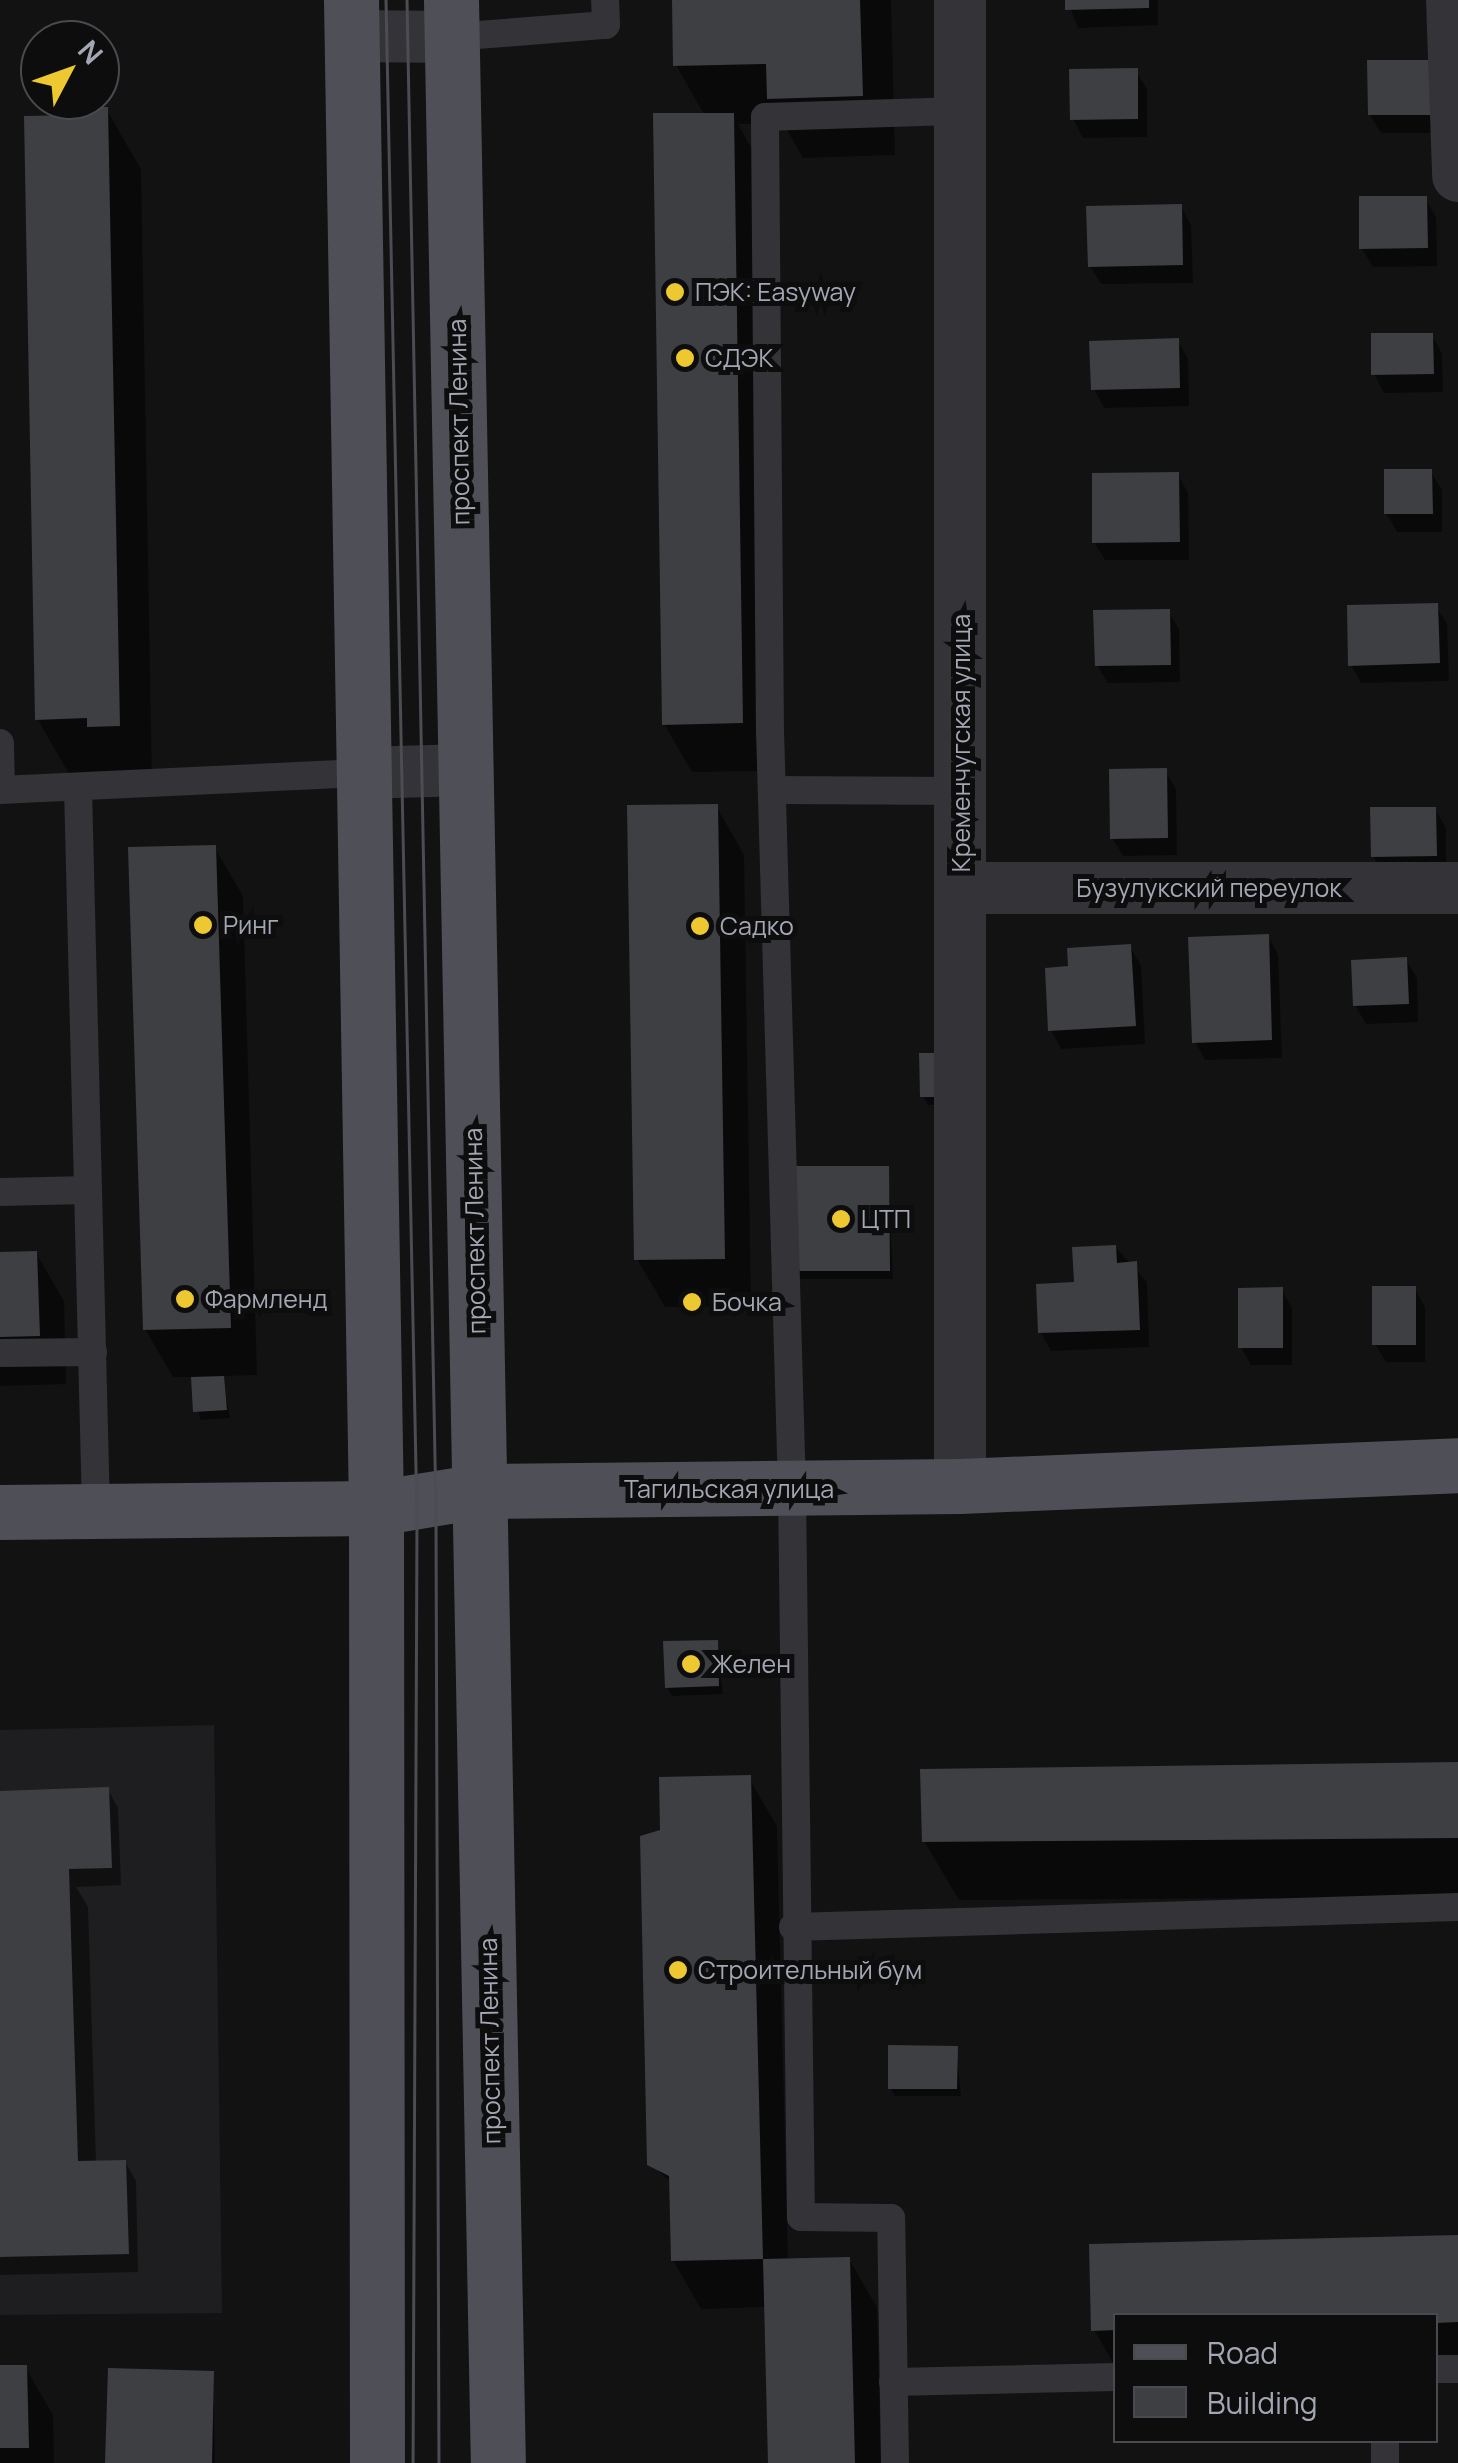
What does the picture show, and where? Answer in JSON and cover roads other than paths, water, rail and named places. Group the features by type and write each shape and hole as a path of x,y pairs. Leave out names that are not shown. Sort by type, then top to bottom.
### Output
{"main road":[{"path":"352,18 361,773 376,1508 378,2463"},
{"name":"проспект Ленина","path":"451,18 498,2463"},
{"name":"Тагильская улица","path":"0,1512 376,1508 478,1491 960,1486 1458,1465"}],"street":[{"name":"Кременчугская улица","path":"960,0 960,1486"},
{"path":"1452,0 1458,176"},
{"path":"352,18 451,18"},
{"path":"361,773 466,770"},
{"name":"Бузулукский переулок","path":"961,888 1458,888"}],"lane":[{"path":"451,18 606,25 605,0"},
{"path":"895,2463 891,2218 801,2217 792,1927 792,1489 772,790 765,116 960,112"},
{"path":"0,743 1,790 361,773"},
{"path":"78,789 96,1511"},
{"path":"772,790 961,792"},
{"path":"0,1192 88,1190"},
{"path":"0,1353 92,1352"},
{"path":"792,1927 1458,1907"},
{"path":"894,2382 1113,2376"}],"tram line":[{"path":"386,0 417,1524 413,2463"},
{"path":"407,0 436,1517 439,2463"}],"place":[{"name":"ПЭК: Easyway","path":"675,292"},
{"name":"СДЭК","path":"685,358"},
{"name":"Ринг","path":"203,925"},
{"name":"Садко","path":"700,926"},
{"name":"ЦТП","path":"841,1219"},
{"name":"Фармленд","path":"185,1299"},
{"name":"Бочка","path":"692,1302"},
{"name":"Желен","path":"691,1664"},
{"name":"Строительный бум","path":"678,1970"}]}
